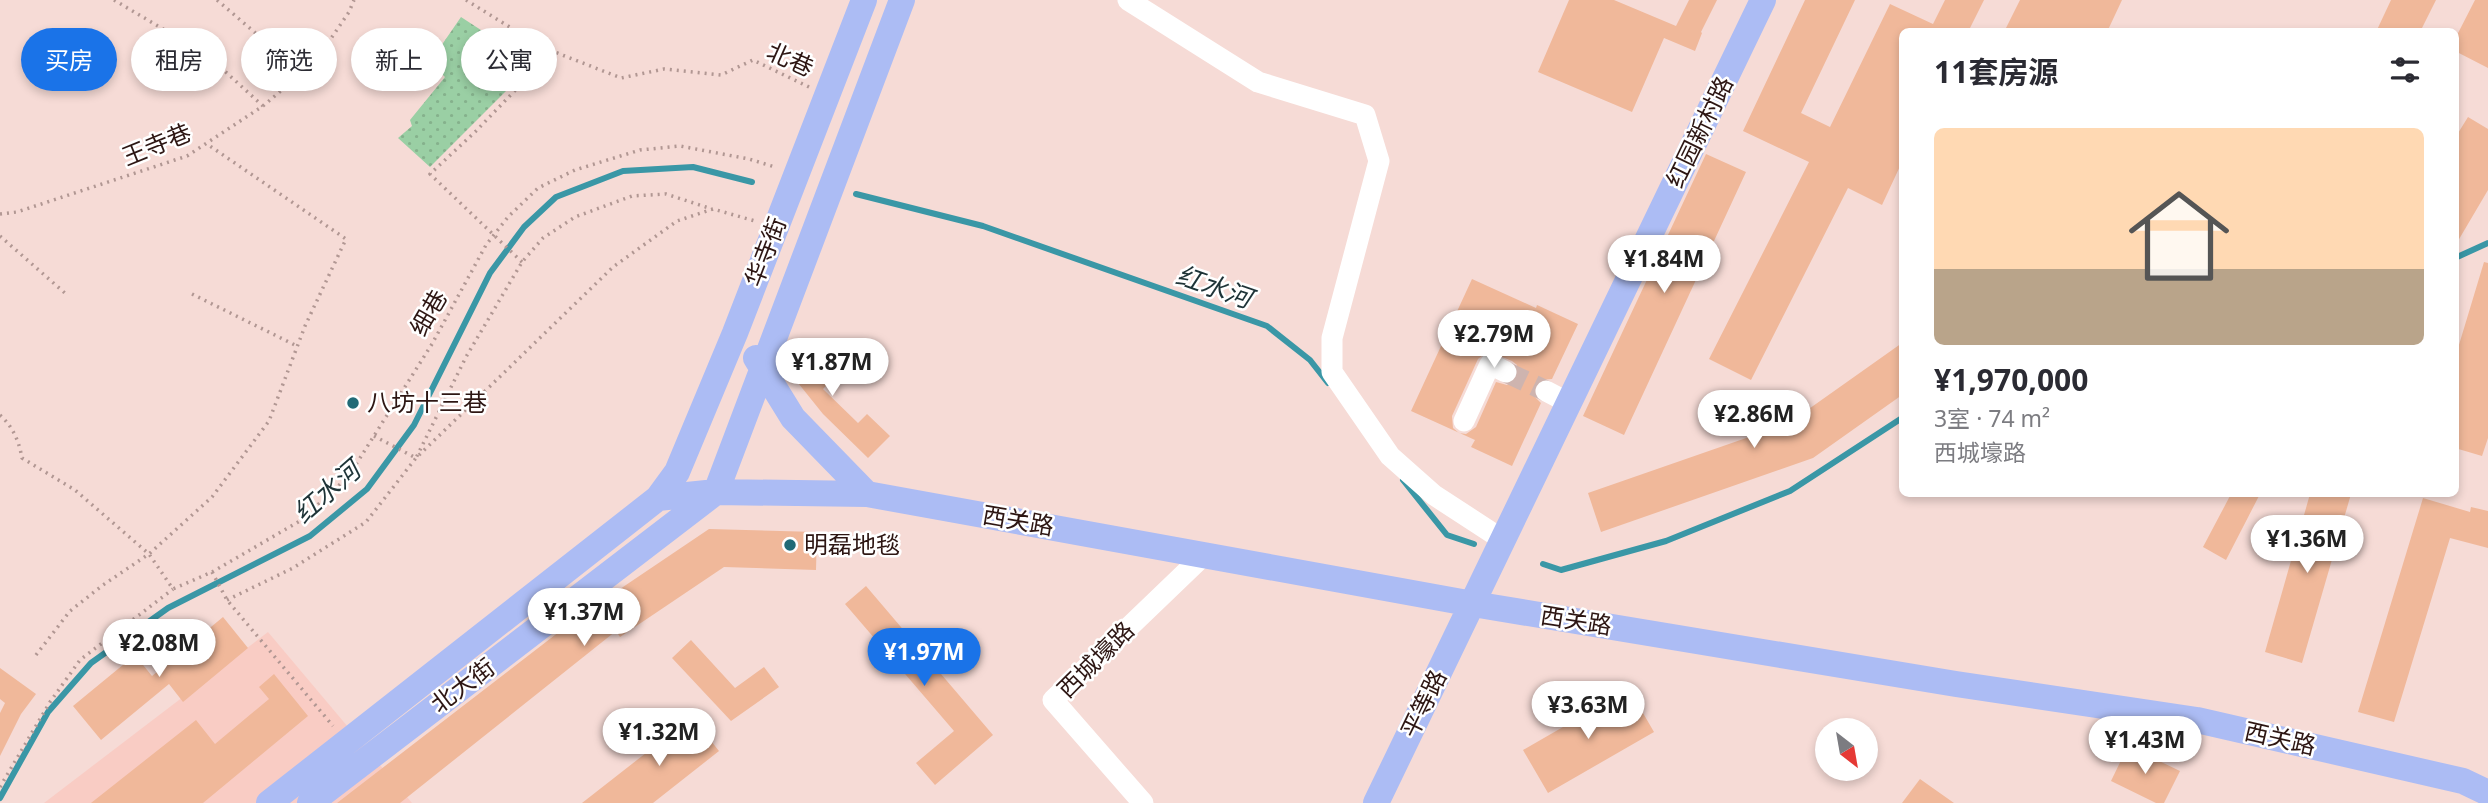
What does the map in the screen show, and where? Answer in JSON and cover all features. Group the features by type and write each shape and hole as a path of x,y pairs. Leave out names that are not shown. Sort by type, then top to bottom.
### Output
{"main road":[{"name":"华寺街","path":"658,498 677,472 735,333 864,0"},
{"name":"华寺街","path":"716,492 902,0"},
{"name":"红园新村路","path":"1473,604 1503,540 1558,397 1763,0"},
{"path":"735,333 762,366 793,418 867,494"},
{"name":"西关路","path":"658,498 716,492 867,494 1473,604 1943,682 2197,720 2463,781 2488,793"},
{"name":"北大街","path":"310,803 716,492"},
{"name":"北大街","path":"269,803 658,498"},
{"name":"平等路","path":"1376,803 1473,604"}],"street":[{"path":"1128,0 1258,82 1365,115 1379,161 1332,338 1332,372 1390,456 1434,495 1503,540"},
{"path":"1464,421 1490,364 1506,372"},
{"name":"西城壕路","path":"1143,803 1053,700 1205,555"}],"path":[{"path":"114,0 207,55 263,106"},
{"path":"217,0 250,28"},
{"name":"王寺巷","path":"337,30 354,0"},
{"name":"北巷","path":"466,0 511,28"},
{"name":"北巷","path":"557,53 621,78 664,69 721,75 753,60 827,96"},
{"name":"王寺巷","path":"0,214 17,212 187,156 263,106 281,91"},
{"path":"514,91 430,174 522,262"},
{"path":"36,655 70,611 149,554 212,497 269,421 297,346 346,239 206,144"},
{"name":"细巷","path":"0,787 50,702 80,660 173,589 212,572 300,522 348,477 432,344 486,245 508,217 538,188 575,170 640,150 680,146 749,159 796,173"},
{"path":"416,458 466,357 522,262 543,238 575,217 632,196 666,194 776,228"},
{"path":"227,600 293,568 366,522 416,458 538,343 613,267 677,221 713,209"},
{"path":"0,236 66,294"},
{"path":"192,294 297,346"},
{"path":"0,415 9,424 19,443 22,458 75,490 149,554 173,589"},
{"path":"373,436 416,458"},
{"path":"212,572 227,600 346,742"},
{"path":"7,763 13,766"}],"shaded area":[{"path":"268,632 412,803 44,803"}],"green space":[{"path":"461,17 478,28 461,28 461,91 506,91 430,167 398,138 412,126 410,120 434,91 447,91 447,37"}],"building":[{"path":"1569,0 1614,0 1676,26 1689,0 1717,0 1695,51 1664,38 1632,112 1538,72"},
{"path":"1805,0 1855,0 1801,113 1830,127 1890,4 1933,24 1945,0 1984,0 1970,28 1899,28 1899,168 1882,205 1848,188 1751,380 1709,359 1809,162 1743,131"},
{"path":"2020,0 2122,0 2109,28 2006,28"},
{"path":"2391,0 2436,0 2422,28 2378,28"},
{"path":"2475,0 2488,0 2488,68 2459,53 2459,31"},
{"path":"2468,117 2488,129 2488,190 2459,239 2459,132"},
{"path":"1706,154 1746,172 1624,435 1583,416"},
{"path":"2484,262 2488,263 2488,438 2482,456 2459,449 2459,345"},
{"path":"1472,279 1578,324 1552,379 1540,380 1534,386 1535,397 1541,403 1512,466 1471,447 1475,440 1460,433 1466,434 1476,427 1496,382 1507,385 1518,377 1517,365 1512,361 1488,351 1478,359 1452,416 1453,428 1458,432 1411,411"},
{"path":"800,339 839,372 823,389 858,423 867,414 890,436 868,458 823,414 782,363"},
{"path":"1899,345 1899,397 1813,458 1601,532 1588,493 1789,423"},
{"path":"2229,497 2258,497 2226,560 2203,547"},
{"path":"2309,497 2350,497 2302,663 2265,652"},
{"path":"2423,498 2470,512 2471,507 2488,511 2488,548 2450,538 2394,722 2358,712"},
{"path":"709,529 817,532 816,570 724,567 620,637 616,631 400,803 337,803 577,618"},
{"path":"866,586 993,735 935,785 916,763 954,731 845,604"},
{"path":"223,617 248,648 183,702 169,684 101,740 73,706 135,655 152,676"},
{"path":"691,640 735,688 764,667 779,687 731,721 672,658"},
{"path":"0,668 36,694 21,714 0,756 0,713 5,703 0,699"},
{"path":"274,674 308,716 203,803 91,803 196,720 215,744 269,699 259,687"},
{"path":"1629,689 1654,732 1548,793 1523,750"},
{"path":"692,717 719,751 653,803 582,803"},
{"path":"2128,746 2180,771 2164,803 2156,803 2111,781"},
{"path":"1920,779 1954,803 1902,803"}],"waterway":[{"name":"红水河","path":"0,798 48,712 91,663 168,608 310,536 367,489 414,425 490,273 524,227 556,197 623,171 693,167 752,182"},
{"name":"红水河","path":"856,194 983,226 1267,326 1310,360 1328,383"},
{"name":"红水河","path":"2459,256 2488,243"},
{"name":"红水河","path":"1543,564 1561,570 1666,541 1790,491 1899,420"},
{"name":"红水河","path":"1403,480 1447,535 1474,544"}],"tunnel":[{"path":"1506,372 1546,391"}],"place":[{"name":"八坊十三巷","path":"353,403"},
{"name":"明磊地毯","path":"790,545"}]}
